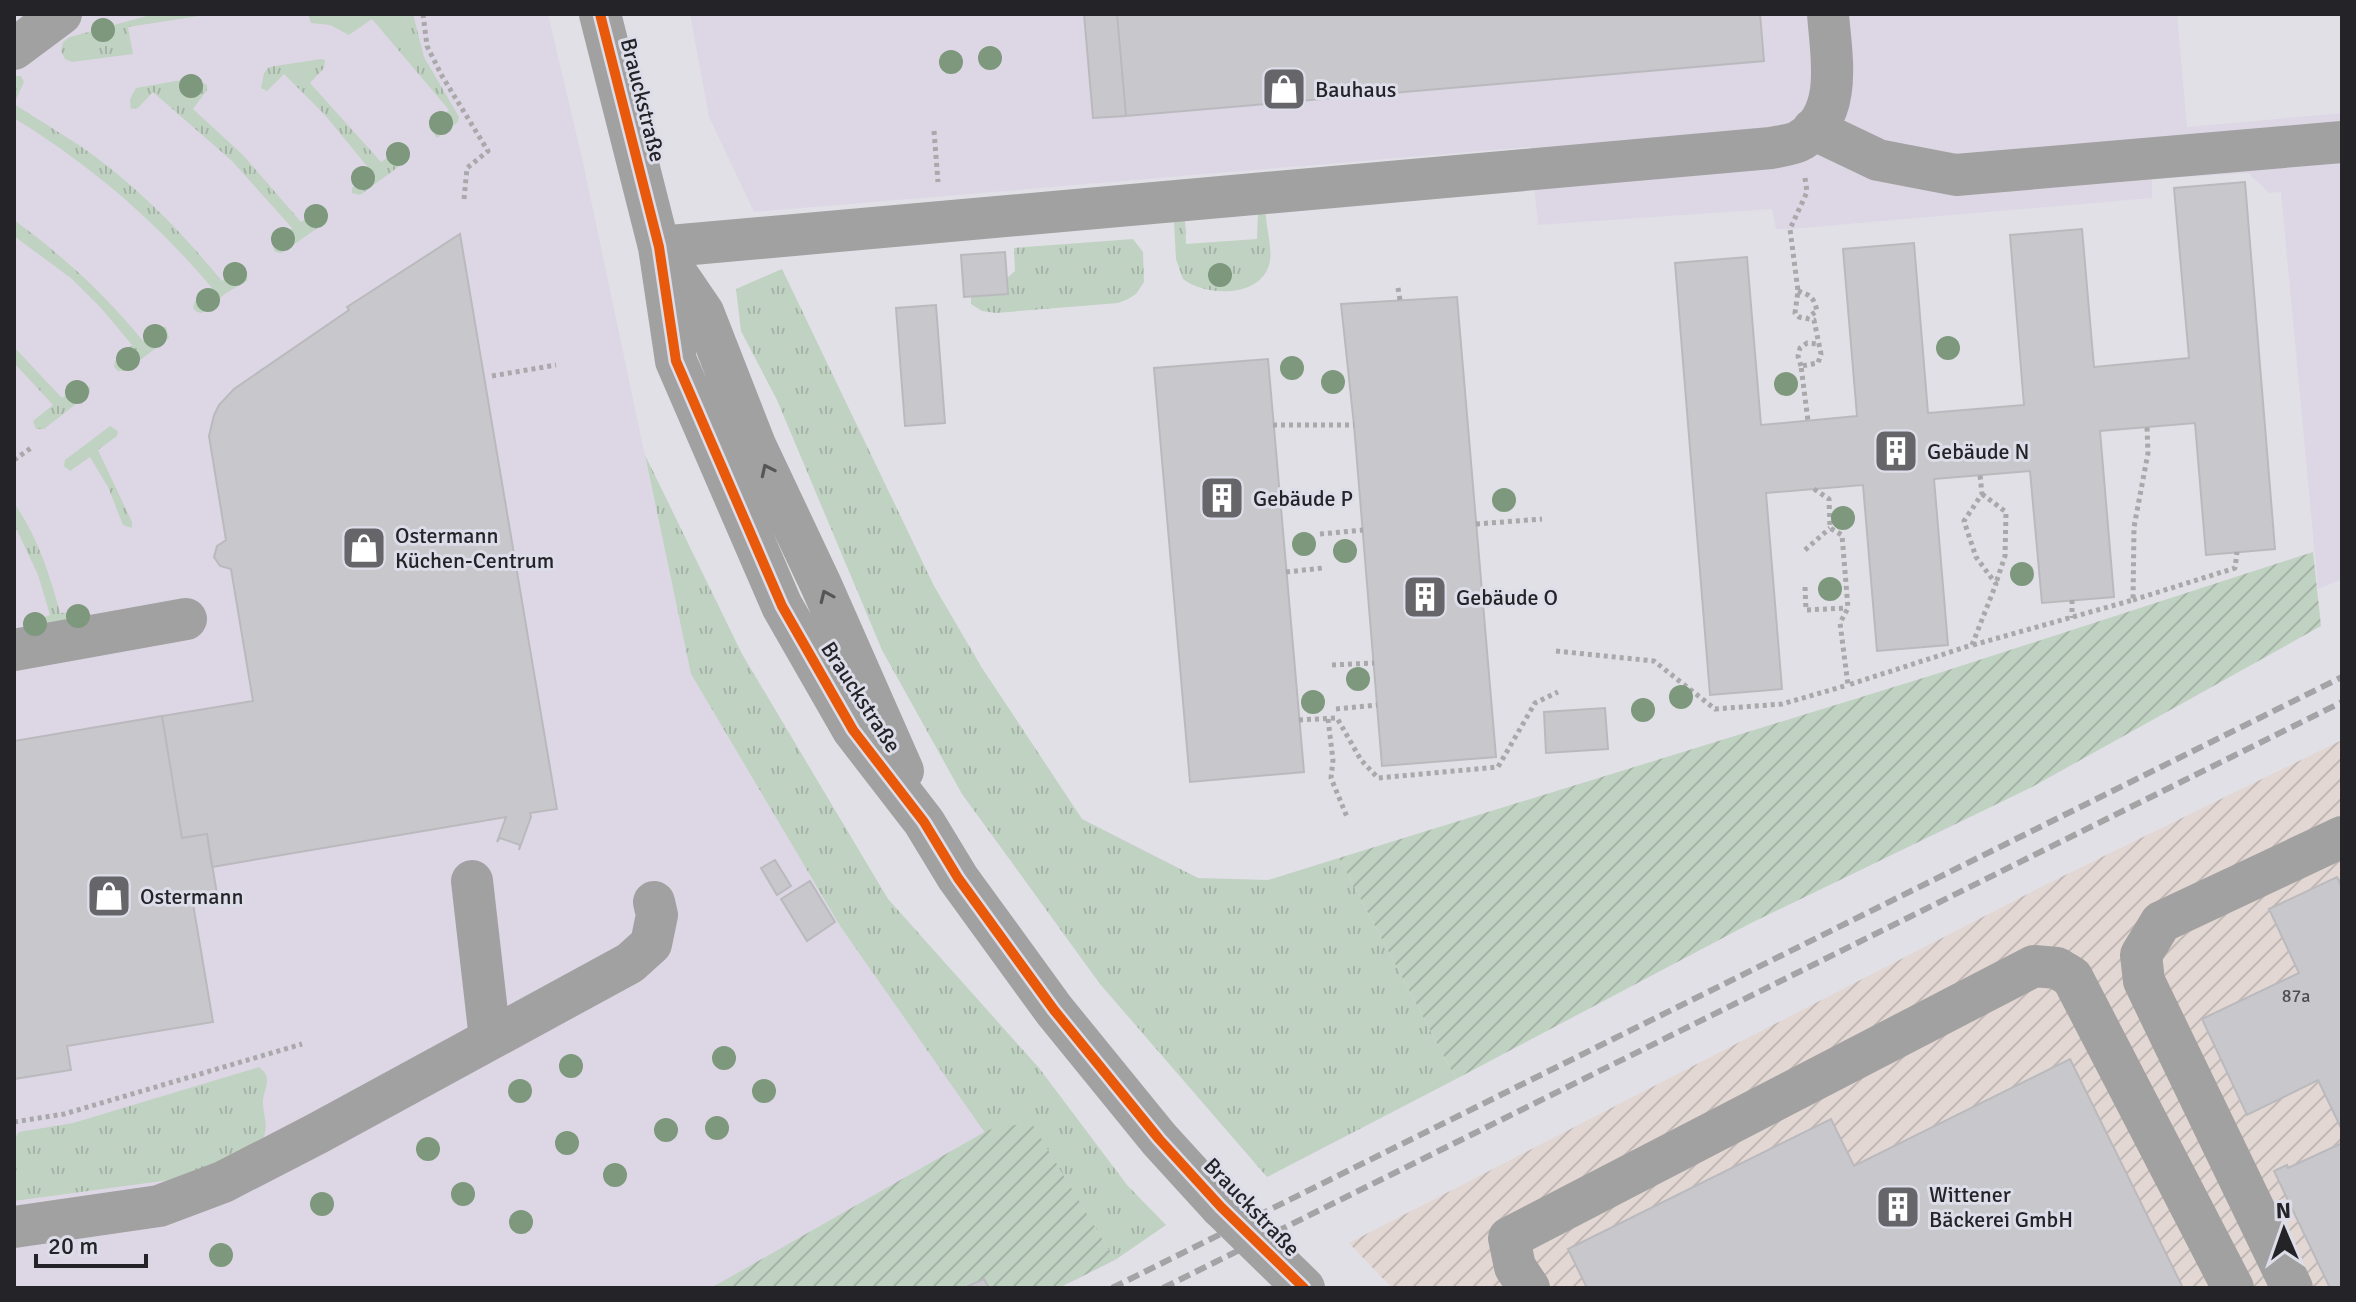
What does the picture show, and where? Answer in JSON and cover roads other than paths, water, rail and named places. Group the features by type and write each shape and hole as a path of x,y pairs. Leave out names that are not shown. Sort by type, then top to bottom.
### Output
{"street":[{"path":"14,48 61,14"},
{"name":"Brauckstraße","path":"600,14 659,247 703,312 755,445 883,721 924,822 958,878 1054,1010 1159,1139 1221,1207 1304,1288"},
{"path":"659,247 1771,148 1800,141 1829,106 1832,74 1828,14"},
{"path":"1813,129 1878,160 1956,175 2342,142"},
{"path":"14,650 186,619"},
{"path":"2292,1288 2144,981 2141,955 2161,922 2342,837"},
{"path":"472,881 490,1039"},
{"path":"14,1227 159,1206 223,1182 630,963 651,944 657,915 654,902"},
{"path":"1529,1288 1515,1267 1509,1238 2034,966 2057,968 2072,977 2233,1288"}],"railway":[{"path":"1112,1288 2342,677"},
{"path":"1163,1288 2342,702"}],"place":[{"name":"Bauhaus","path":"1284,89"},
{"name":"Gebäude N","path":"1896,451"},
{"name":"Gebäude P","path":"1222,498"},
{"name":"Ostermann Küchen-Centrum","path":"364,548"},
{"name":"Gebäude O","path":"1425,597"},
{"name":"Ostermann","path":"109,896"},
{"name":"Wittener Bäckerei GmbH","path":"1898,1207"}]}
